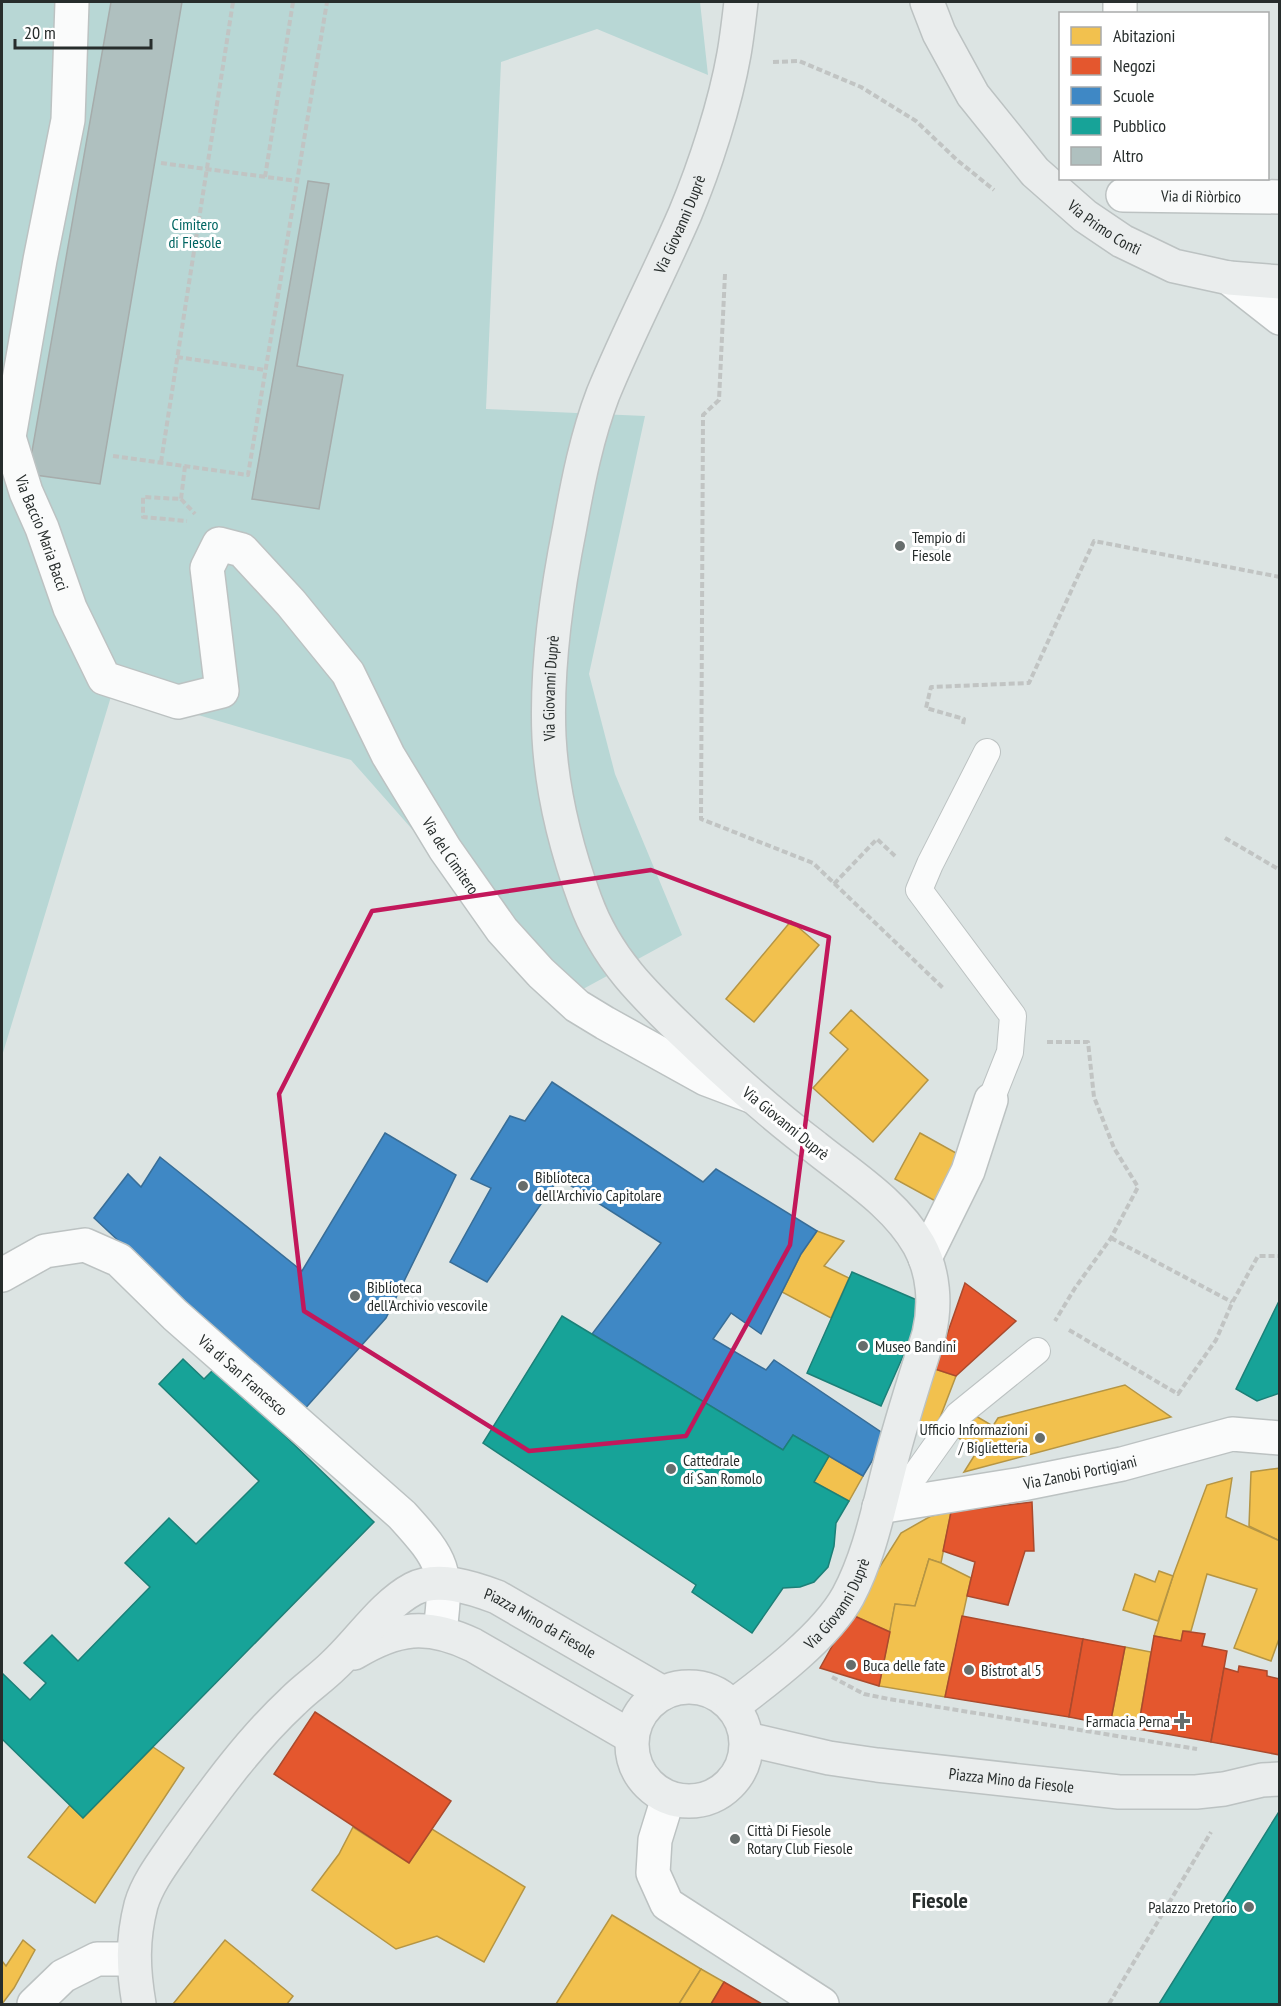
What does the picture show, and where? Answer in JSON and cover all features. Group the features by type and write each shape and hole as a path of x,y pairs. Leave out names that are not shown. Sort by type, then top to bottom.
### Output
{"street":[{"name":"Via Baccio Maria Bacci","path":"72,2 68,120 40,260 9,437 26,492 42,528 70,608 104,678 178,702 222,691 207,568 219,544"},
{"name":"Via Giovanni Duprè","path":"733,1706 794,1657 831,1618 847,1597 871,1536 934,1315 934,1297 925,1258 909,1230 895,1213 865,1186 752,1096 640,991 616,961 601,938 585,902 566,841 556,797 549,735 553,650 561,573 587,441 605,391 686,210 711,141 733,62 741,2"},
{"name":"Via Primo Conti","path":"927,2 939,33 973,95 1035,172 1084,216 1122,241 1174,266 1229,278 1280,282"},
{"path":"1122,241 1123,187"},
{"name":"Via di Riòrbico","path":"1123,187 1280,197"},
{"path":"1229,278 1280,318"},
{"name":"Via del Cimitero","path":"219,544 242,549 291,603 348,673 388,755 445,849 502,930 541,973 577,1006 604,1023 706,1079 752,1096"},
{"path":"925,1258 968,1171 991,1100"},
{"name":"Via di San Francesco","path":"2,1275 45,1251 85,1245 119,1260 175,1315 402,1515 436,1556 444,1584"},
{"path":"1232,1434 1280,1418"},
{"name":"Via Zanobi Portigiani","path":"883,1493 1022,1484 1122,1464 1232,1434 1280,1438"},
{"path":"440,1631 444,1584"},
{"name":"Piazza Mino da Fiesole","path":"324,1675 399,1599 414,1588 444,1584 480,1590 497,1597 663,1693"},
{"path":"139,2004 133,1959 141,1904 157,1870 238,1761 293,1701 362,1648 387,1636 408,1631 440,1631 473,1645 632,1737"},
{"path":"681,1687 700,1687 718,1694 733,1706 742,1721 747,1739 745,1756 740,1771 730,1785 717,1795 701,1801 684,1802 668,1798 652,1788 639,1773 632,1756 632,1737 637,1719 648,1704 663,1693 681,1687"},
{"name":"Piazza Mino da Fiesole","path":"747,1739 829,1758 877,1765 1119,1792 1196,1792 1280,1779"},
{"path":"668,1798 655,1840 653,1873 667,1904 822,2004"},
{"path":"34,2004 63,1976 96,1959 133,1959"}],"lane":[{"path":"987,752 919,890 1013,1016 1010,1052 991,1100"},
{"path":"883,1493 916,1474 958,1415 1037,1352"}],"path":[{"path":"160,462 232,2"},
{"path":"265,177 293,2"},
{"path":"113,456 248,475 327,2"},
{"path":"733,62 799,61 861,87 916,121 957,160 1001,196"},
{"path":"161,163 297,182"},
{"path":"725,274 719,400 703,415 701,819 813,863 951,996"},
{"path":"177,357 266,370"},
{"path":"185,466 181,499 143,497 142,518 190,521"},
{"path":"961,730 964,719 926,708 931,687 1029,683 1094,541 1280,577"},
{"path":"1225,838 1280,870"},
{"path":"834,884 877,839 896,856 902,848"},
{"path":"1010,1052 1052,1041 1088,1042 1094,1097 1114,1148 1138,1187 1111,1238 1055,1322"},
{"path":"1111,1238 1232,1303"},
{"path":"1065,1328 1178,1394 1216,1340 1232,1303 1258,1256 1280,1256"},
{"path":"794,1657 864,1694 1205,1750"},
{"path":"1109,2004 1238,1786"}],"highlighted area":[{"path":"651,870 829,937 790,1245 686,1436 529,1451 304,1311 279,1094 372,911"}],"green space":[{"name":"Cimitero di Fiesole","path":"2,2 700,2 708,75 597,29 501,62 486,409 645,416 589,674 615,774 682,935 563,1000 351,760 113,690 2,1056"}],"building: Abitazioni":[{"path":"791,921 819,945 754,1022 726,999"},
{"path":"851,1010 928,1080 873,1142 813,1088 848,1049 830,1033"},
{"path":"920,1133 965,1158 939,1203 895,1179"},
{"path":"817,1231 844,1241 824,1266 849,1278 831,1318 782,1292 801,1254"},
{"path":"935,1369 956,1376 936,1428 916,1422"},
{"name":"Ufficio Informazioni / Biglietteria","path":"1125,1385 1171,1417 964,1472 998,1418"},
{"path":"957,1405 993,1426 979,1450 943,1429"},
{"path":"829,1456 863,1476 849,1501 814,1482"},
{"path":"1280,1468 1280,1541 1249,1526 1251,1472"},
{"path":"1232,1478 1226,1517 1280,1541 1280,1636 1271,1661 1234,1648 1257,1589 1207,1574 1191,1631 1183,1631 1181,1641 1154,1636 1173,1576 1207,1485"},
{"path":"951,1512 941,1563 929,1559 915,1606 895,1604 890,1632 850,1614 901,1533 931,1516"},
{"path":"929,1559 971,1578 945,1697 879,1686 895,1604 915,1606"},
{"path":"1159,1571 1173,1576 1158,1621 1123,1610 1135,1574 1155,1582"},
{"path":"1125,1647 1151,1652 1138,1729 1110,1725"},
{"path":"153,1747 184,1768 95,1903 28,1857 70,1805 83,1818"},
{"path":"353,1827 409,1863 432,1829 525,1887 484,1962 437,1936 396,1949 312,1890 339,1854"},
{"path":"612,1915 701,1969 679,2004 556,2004"},
{"path":"23,1940 35,1950 14,1988 2,2004 2,1961 6,1966"},
{"path":"225,1940 293,1996 287,2004 173,2004"},
{"path":"701,1969 724,1982 711,2004 679,2004"}],"building: Negozi":[{"path":"965,1283 1016,1321 956,1376 935,1369"},
{"path":"1032,1502 1034,1551 1025,1551 1008,1605 967,1596 975,1562 943,1551 951,1512"},
{"path":"850,1614 890,1632 879,1686 820,1668"},
{"path":"962,1616 1083,1639 1069,1717 945,1697"},
{"path":"1183,1631 1205,1634 1202,1646 1227,1651 1211,1742 1138,1729 1154,1636 1181,1641"},
{"path":"1083,1639 1125,1647 1110,1725 1069,1717"},
{"path":"1239,1666 1267,1671 1267,1676 1280,1679 1280,1755 1211,1742 1224,1668 1238,1672"},
{"path":"315,1712 451,1801 409,1863 274,1774"},
{"path":"724,1982 762,2004 711,2004"}],"building: Scuole":[{"path":"552,1082 703,1182 716,1169 817,1231 801,1254 761,1334 731,1313 713,1339 766,1370 774,1360 887,1436 863,1476 793,1435 783,1450 592,1334 661,1243 559,1178 487,1282 450,1262 491,1188 471,1179 510,1116 525,1121"},
{"path":"385,1133 456,1175 386,1318 302,1412 94,1218 128,1174 141,1187 160,1157 302,1271"}],"building: Pubblico":[{"name":"Museo Bandini","path":"852,1272 926,1304 881,1406 807,1373"},
{"path":"1280,1299 1280,1393 1257,1401 1236,1389"},
{"name":"Cattedrale di San Romolo","path":"562,1316 783,1450 793,1435 829,1456 814,1482 849,1501 836,1523 834,1546 828,1567 814,1582 800,1587 783,1588 752,1633 692,1592 696,1585 483,1443"},
{"path":"183,1359 204,1379 215,1368 374,1522 83,1818 2,1739 2,1673 30,1700 46,1683 24,1663 52,1635 78,1661 150,1587 125,1563 169,1518 196,1544 259,1481 159,1384"},
{"name":"Palazzo Pretorio","path":"1280,1810 1280,2004 1159,2004"}],"building: Altro":[{"path":"111,2 182,2 100,484 28,474"},
{"path":"308,181 329,184 297,366 343,375 319,509 252,499"}],"place":[{"name":"Tempio di Fiesole","path":"900,546"},
{"name":"Biblioteca dell'Archivio Capitolare","path":"523,1186"},
{"name":"Biblioteca dell'Archivio vescovile","path":"355,1296"},
{"name":"Museo Bandini","path":"863,1346"},
{"name":"Ufficio Informazioni / Biglietteria","path":"1040,1438"},
{"name":"Cattedrale di San Romolo","path":"671,1469"},
{"name":"Buca delle fate","path":"851,1665"},
{"name":"Bistrot al 5","path":"969,1670"},
{"name":"Farmacia Perna","path":"1182,1721"},
{"name":"Città Di Fiesole Rotary Club Fiesole","path":"735,1839"},
{"name":"Palazzo Pretorio","path":"1249,1907"}],"district":[{"name":"Fiesole","path":"940,1900"}]}
